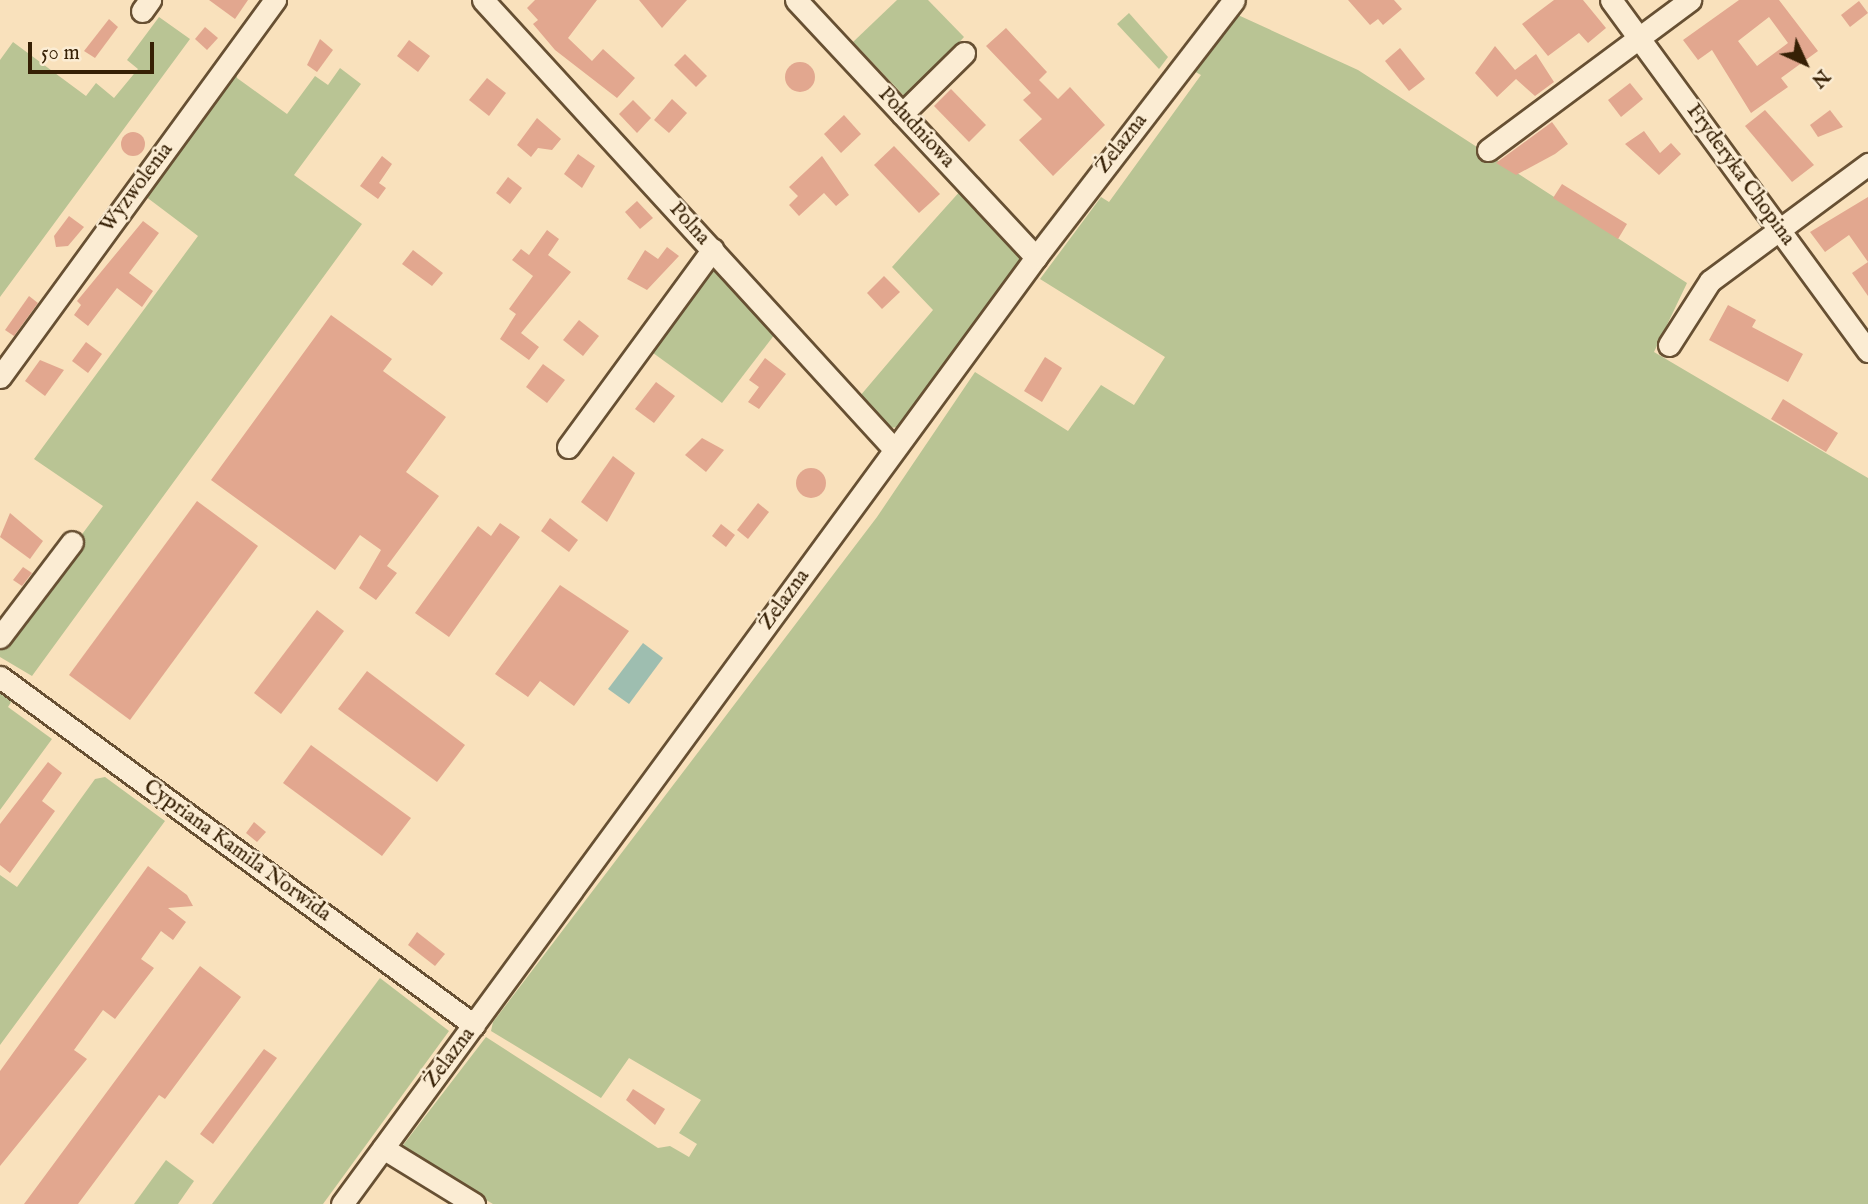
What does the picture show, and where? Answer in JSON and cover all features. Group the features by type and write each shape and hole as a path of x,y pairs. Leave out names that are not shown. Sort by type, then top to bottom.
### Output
{"street":[{"name":"Wyzwolenia","path":"0,377 275,0"},
{"name":"Polna","path":"482,0 894,449"},
{"name":"Południowa","path":"796,0 1036,257"},
{"name":"Żelazna","path":"342,1204 1036,257 1234,0"},
{"name":"Fryderyka Chopina","path":"1611,0 1868,351"},
{"path":"1488,150 1689,0"},
{"path":"902,114 964,53"},
{"path":"1669,345 1710,281 1868,164"},
{"path":"568,447 713,249"},
{"path":"0,637 72,542"},
{"name":"Cypriana Kamila Norwida","path":"0,677 474,1025"},
{"path":"383,1147 474,1204"}],"green space":[{"path":"897,0 928,0 964,37 907,99 853,42"},
{"path":"1129,13 1168,57 1159,69 1117,24"},
{"path":"1238,15 1358,70 1687,283 1654,352 1868,478 1868,1204 493,1204 400,1149 486,1037 658,1148 670,1146 689,1157 697,1144 679,1133 701,1100 629,1058 601,1098 491,1031 493,1022 877,517 975,372 1068,431 1101,385 1134,405 1165,357 1040,279 1101,197 1109,202 1201,75 1192,70"},
{"path":"159,17 190,39 0,297 0,60 13,42 86,96 96,83 114,98 138,69 127,60"},
{"path":"235,66 237,78 287,114 315,76 328,85 340,68 361,84 294,175 362,224 32,676 0,657 0,645 103,506 34,459 198,236 141,193"},
{"path":"962,189 1021,259 898,427 890,428 860,396 933,310 892,267"},
{"path":"706,270 716,270 775,334 722,403 649,350"},
{"path":"0,690 13,699 8,707 52,739 0,810"},
{"path":"105,777 165,821 0,1045 0,875 17,887 95,779"},
{"path":"380,978 449,1031 323,1204 212,1204"},
{"path":"166,1160 194,1181 178,1204 134,1204"}],"shaded area":[{"path":"643,643 663,658 629,704 608,689"}],"building":[{"path":"209,0 248,0 235,19"},
{"path":"535,0 597,0 568,38 592,61 603,49 635,78 617,98 555,50 533,24 538,20 527,8"},
{"path":"639,0 687,0 662,28"},
{"path":"1348,0 1394,0 1402,9 1383,25 1378,19 1370,25"},
{"path":"1554,0 1583,0 1606,28 1588,43 1579,33 1548,56 1522,24"},
{"path":"1739,0 1779,0 1818,51 1781,78 1788,87 1751,113 1712,50 1698,60 1683,40","holes":["1769,17 1788,43 1757,66 1738,41"]},
{"path":"1859,1 1868,13 1850,27 1841,15"},
{"path":"109,19 118,27 95,58 84,51"},
{"path":"205,27 218,38 207,50 195,39"},
{"path":"1006,28 1047,72 1039,80 1058,99 1070,87 1105,125 1053,176 1019,140 1042,119 1023,100 1031,93 986,46"},
{"path":"320,39 333,50 317,72 307,65"},
{"path":"409,40 430,56 418,72 397,56"},
{"path":"1495,46 1515,70 1536,54 1554,82 1535,96 1516,79 1497,97 1475,73"},
{"path":"1400,48 1425,79 1409,91 1385,61"},
{"path":"685,54 707,76 696,87 674,65"},
{"path":"800,62 810,67 815,77 810,87 800,92 790,87 785,77 790,67"},
{"path":"487,78 506,93 489,116 469,100"},
{"path":"1630,83 1643,99 1621,117 1608,100"},
{"path":"951,89 986,125 969,142 934,106"},
{"path":"672,99 687,113 669,133 654,120"},
{"path":"633,100 651,118 637,133 619,114"},
{"path":"1765,110 1814,165 1792,182 1745,126"},
{"path":"1830,110 1843,127 1818,137 1810,125"},
{"path":"844,115 861,134 841,153 824,134"},
{"path":"537,118 561,139 552,150 538,148 531,157 517,145"},
{"path":"1552,122 1568,144 1555,154 1516,175 1496,163"},
{"path":"1644,131 1660,153 1671,143 1681,154 1659,175 1625,144"},
{"path":"133,132 144,139 145,144 138,155 133,156 122,149 121,144 128,133"},
{"path":"894,146 940,194 919,213 874,165"},
{"path":"578,154 595,166 582,188 564,174"},
{"path":"382,156 392,164 379,183 386,188 378,199 360,186"},
{"path":"822,156 849,195 836,206 824,193 799,216 789,205 798,196 789,187"},
{"path":"508,177 522,188 510,204 496,193"},
{"path":"1562,184 1627,224 1618,239 1553,198"},
{"path":"1868,197 1868,262 1849,235 1825,252 1810,232"},
{"path":"637,201 653,218 640,229 625,212"},
{"path":"69,216 84,227 68,246 56,247 54,236"},
{"path":"143,221 159,233 129,273 153,291 142,307 117,288 88,326 74,315 81,305 77,301"},
{"path":"547,230 559,239 548,255 571,272 521,333 539,347 529,360 500,339 516,314 509,309 533,276 512,260 521,249 529,255"},
{"path":"667,247 679,256 647,290 627,279 645,250 658,259"},
{"path":"413,250 443,273 432,286 402,264"},
{"path":"1868,262 1868,296 1852,273"},
{"path":"884,276 900,292 882,309 867,293"},
{"path":"29,296 38,303 14,336 5,330"},
{"path":"1728,305 1756,320 1752,327 1803,354 1788,382 1709,340"},
{"path":"331,315 392,359 383,371 446,417 406,472 439,496 387,566 397,573 376,600 359,588 381,550 360,535 335,570 211,480"},
{"path":"579,320 599,336 583,356 563,340"},
{"path":"86,342 102,354 88,373 72,361"},
{"path":"1045,357 1062,368 1042,402 1024,391"},
{"path":"765,358 786,374 759,409 748,402 759,387 749,380"},
{"path":"40,360 64,370 45,396 25,381"},
{"path":"543,364 565,380 547,403 526,387"},
{"path":"656,382 675,396 654,423 635,409"},
{"path":"1783,399 1838,433 1826,452 1771,419"},
{"path":"702,438 724,450 706,472 685,455"},
{"path":"613,456 635,473 607,522 581,502"},
{"path":"811,468 822,472 826,483 822,494 811,498 800,494 796,483 800,472"},
{"path":"197,501 258,546 130,720 69,675"},
{"path":"758,503 769,512 748,539 737,530"},
{"path":"10,513 43,541 30,559 0,537"},
{"path":"550,518 578,540 569,552 541,531"},
{"path":"500,523 520,537 449,637 415,613 478,526 491,536"},
{"path":"721,524 735,535 726,547 712,536"},
{"path":"23,567 32,573 22,586 13,580"},
{"path":"560,585 629,631 574,706 540,681 528,697 495,674"},
{"path":"317,610 344,631 281,714 254,693"},
{"path":"367,671 465,745 437,782 338,709"},
{"path":"311,745 411,818 382,856 283,783"},
{"path":"48,762 62,773 42,801 55,811 10,873 0,865 0,824"},
{"path":"254,822 266,832 257,842 246,833"},
{"path":"148,866 187,895 193,906 168,908 186,922 173,940 161,931 141,959 154,968 115,1019 103,1010 74,1050 87,1059 0,1166 0,1071"},
{"path":"417,932 445,954 435,966 408,945"},
{"path":"200,966 241,997 165,1099 159,1095 78,1204 24,1204"},
{"path":"264,1049 277,1058 213,1144 200,1134"},
{"path":"633,1089 665,1109 655,1125 626,1100"}]}
